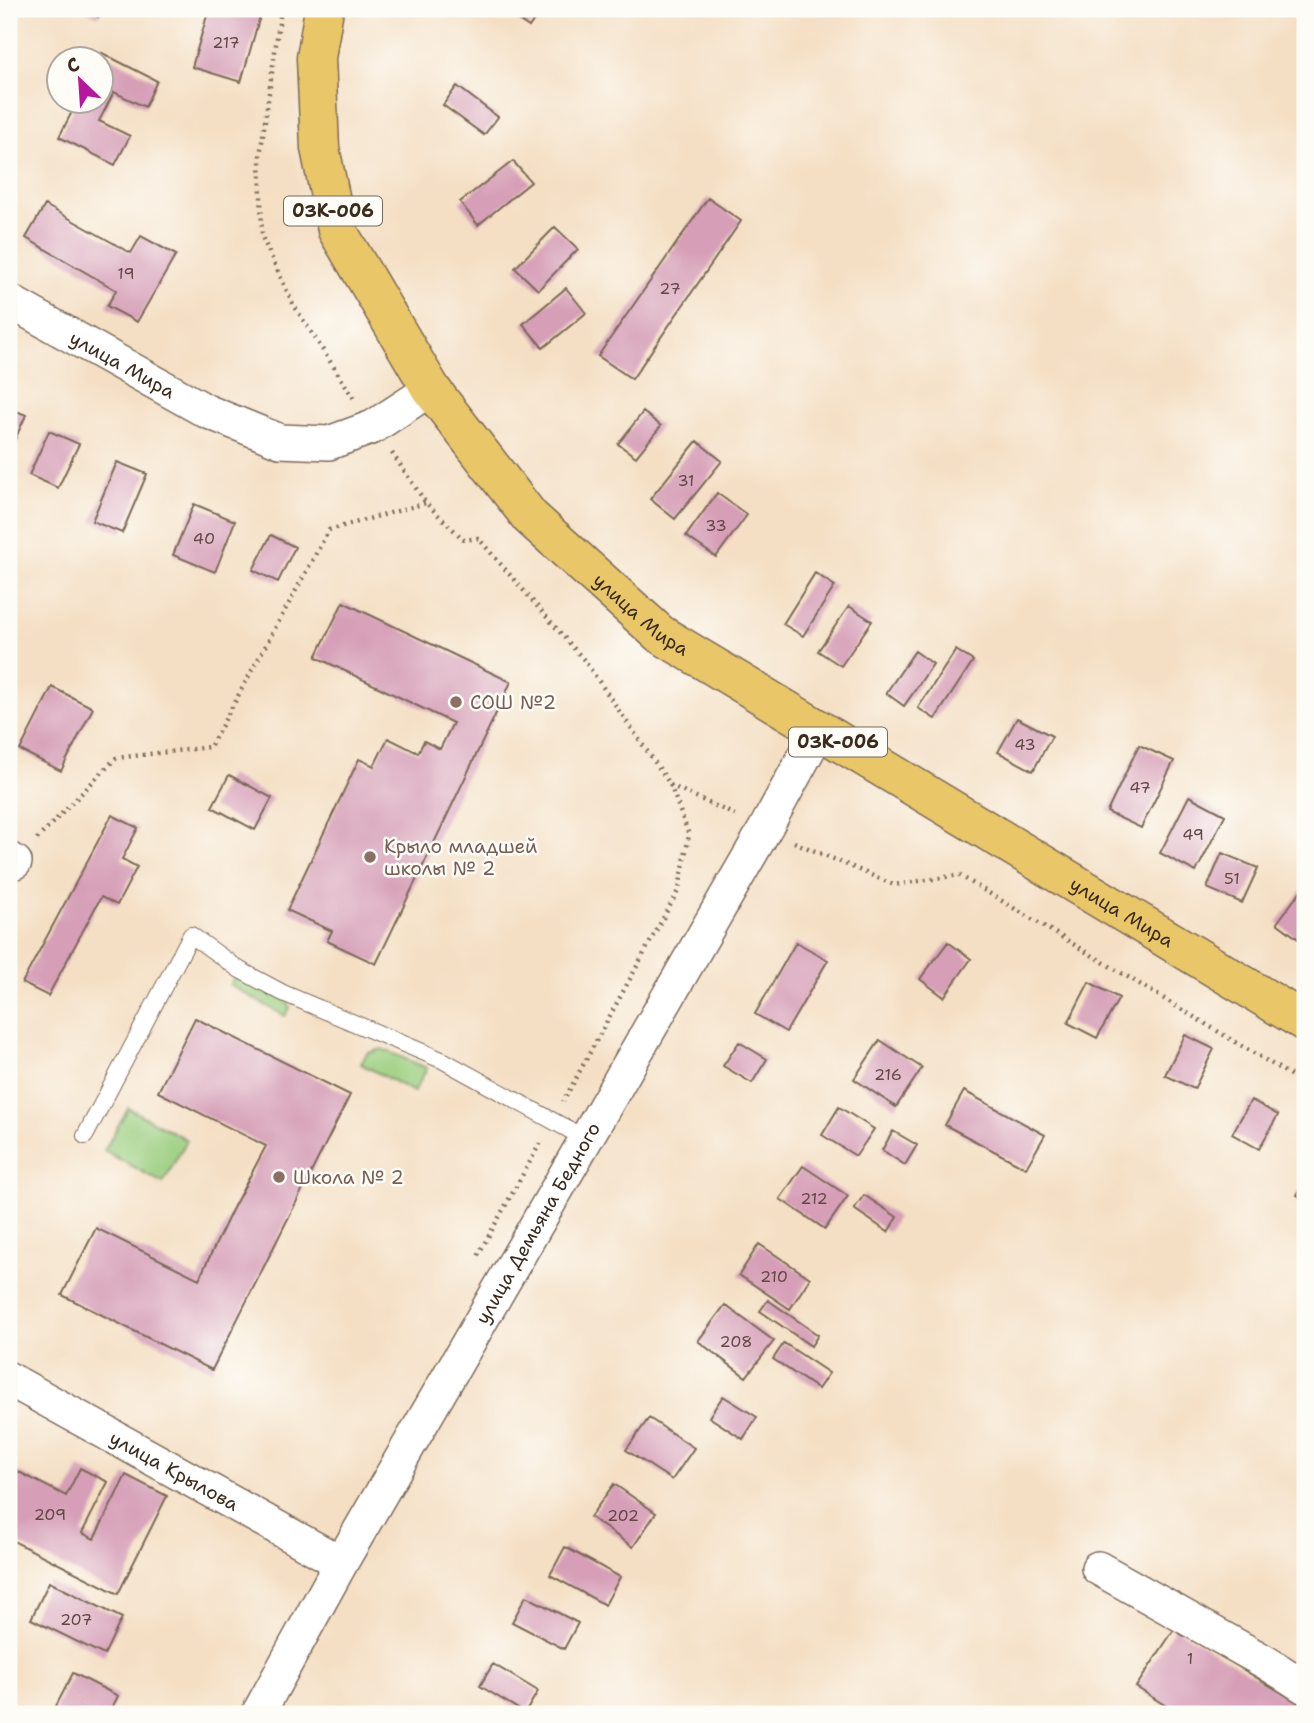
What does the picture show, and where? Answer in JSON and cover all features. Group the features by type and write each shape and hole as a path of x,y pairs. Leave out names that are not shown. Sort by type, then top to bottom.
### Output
{"main road":[{"name":"03К-006","path":"324,9 316,58 320,148 337,230 431,388"},
{"name":"улица Мира","path":"431,388 530,517 660,634 1305,1022"}],"street":[{"name":"улица Мира","path":"9,301 206,411 281,441 329,443 373,427 431,388"},
{"name":"улица Демьяна Бедного","path":"258,1714 341,1563 765,829 819,730"},
{"name":"улица Крылова","path":"9,1379 341,1563"},
{"path":"1098,1568 1305,1687"}],"lane":[{"path":"85,1136 191,935 240,970 283,993 444,1061 586,1139"}],"path":[{"path":"281,9 260,156 262,237 293,304 426,503 464,540 478,538 584,660 670,784 690,835 679,889 478,1255"},
{"path":"12,860 116,758 210,747 329,530 426,503"},
{"path":"670,784 894,885 959,875 1305,1084"}],"green space":[{"path":"240,970 283,993 290,1008 285,1016 230,985"},
{"path":"382,1049 427,1068 414,1092 361,1064 367,1053"},
{"path":"128,1108 187,1140 163,1183 104,1151"}],"building":[{"path":"84,9 103,9 98,17"},
{"path":"209,9 235,9 260,16 241,82 192,67"},
{"path":"512,9 541,9 529,27 509,14"},
{"path":"116,60 157,81 145,107 116,93"},
{"path":"457,86 498,117 484,135 443,105"},
{"path":"70,116 102,116 99,121 130,136 115,165 59,137"},
{"path":"513,161 531,182 478,225 460,202"},
{"path":"708,198 741,221 632,379 598,356"},
{"path":"45,205 131,253 141,236 176,255 137,322 107,306 116,290 26,238"},
{"path":"555,227 578,249 538,290 515,268"},
{"path":"566,288 586,313 543,348 523,324"},
{"path":"9,408 26,415 9,453"},
{"path":"643,412 661,426 636,457 618,444"},
{"path":"49,431 79,444 58,488 29,475"},
{"path":"697,441 722,461 675,519 650,499"},
{"path":"117,462 147,474 122,533 92,521"},
{"path":"717,493 747,515 716,557 686,536"},
{"path":"194,504 235,521 215,572 173,555"},
{"path":"271,535 295,547 278,582 253,570"},
{"path":"815,573 835,586 803,636 783,624"},
{"path":"343,602 511,682 376,964 327,941 332,931 287,910 359,759 374,766 388,738 418,753 424,741 440,749 453,723 316,657"},
{"path":"849,606 872,621 841,666 818,651"},
{"path":"956,650 973,661 935,719 918,708"},
{"path":"915,651 933,664 904,706 886,693"},
{"path":"52,687 93,708 61,771 20,750"},
{"path":"1017,718 1052,736 1033,771 998,752"},
{"path":"1139,745 1174,761 1141,828 1107,812"},
{"path":"229,775 272,798 255,830 212,807"},
{"path":"1189,796 1225,815 1196,872 1160,853"},
{"path":"112,815 138,828 122,859 137,867 117,905 101,897 48,996 22,983"},
{"path":"1222,853 1258,868 1242,903 1207,888"},
{"path":"1305,885 1305,944 1277,923"},
{"path":"796,942 828,960 786,1032 755,1014"},
{"path":"948,942 971,959 944,997 920,979"},
{"path":"1089,982 1119,998 1097,1038 1068,1023"},
{"name":"Школа № 2","path":"195,1018 350,1095 212,1370 62,1295 96,1228 199,1279 266,1146 158,1092"},
{"path":"1185,1035 1214,1049 1194,1089 1165,1075"},
{"path":"880,1040 922,1068 896,1107 854,1079"},
{"path":"739,1042 767,1059 752,1083 723,1066"},
{"path":"964,1091 1045,1135 1026,1168 945,1125"},
{"path":"1251,1100 1278,1115 1259,1149 1232,1134"},
{"path":"839,1107 874,1129 856,1156 822,1135"},
{"path":"893,1131 917,1145 905,1165 882,1150"},
{"path":"803,1166 848,1196 825,1229 780,1199"},
{"path":"1305,1181 1305,1200 1297,1195"},
{"path":"864,1195 897,1217 888,1232 854,1209"},
{"path":"759,1244 810,1278 790,1309 739,1275"},
{"path":"768,1300 818,1335 811,1346 760,1311"},
{"path":"725,1305 774,1341 746,1377 698,1341"},
{"path":"784,1343 829,1373 818,1389 773,1359"},
{"path":"723,1396 757,1417 743,1439 709,1417"},
{"path":"649,1418 694,1448 672,1480 626,1450"},
{"path":"9,1467 66,1496 80,1468 108,1482 82,1533 94,1539 126,1475 167,1496 118,1594 9,1539"},
{"path":"614,1484 656,1513 633,1547 590,1517"},
{"path":"565,1547 620,1577 605,1605 550,1575"},
{"path":"49,1582 122,1618 104,1655 31,1619"},
{"path":"526,1596 578,1623 564,1649 512,1622"},
{"path":"1175,1628 1305,1707 1305,1714 1179,1714 1136,1687"},
{"path":"493,1664 538,1691 525,1713 480,1686"},
{"path":"73,1673 118,1696 109,1714 63,1714 54,1710"}],"place":[{"name":"СОШ №2","path":"456,702"},
{"name":"Крыло младшей школы № 2","path":"370,857"},
{"name":"Школа № 2","path":"279,1177"}]}
